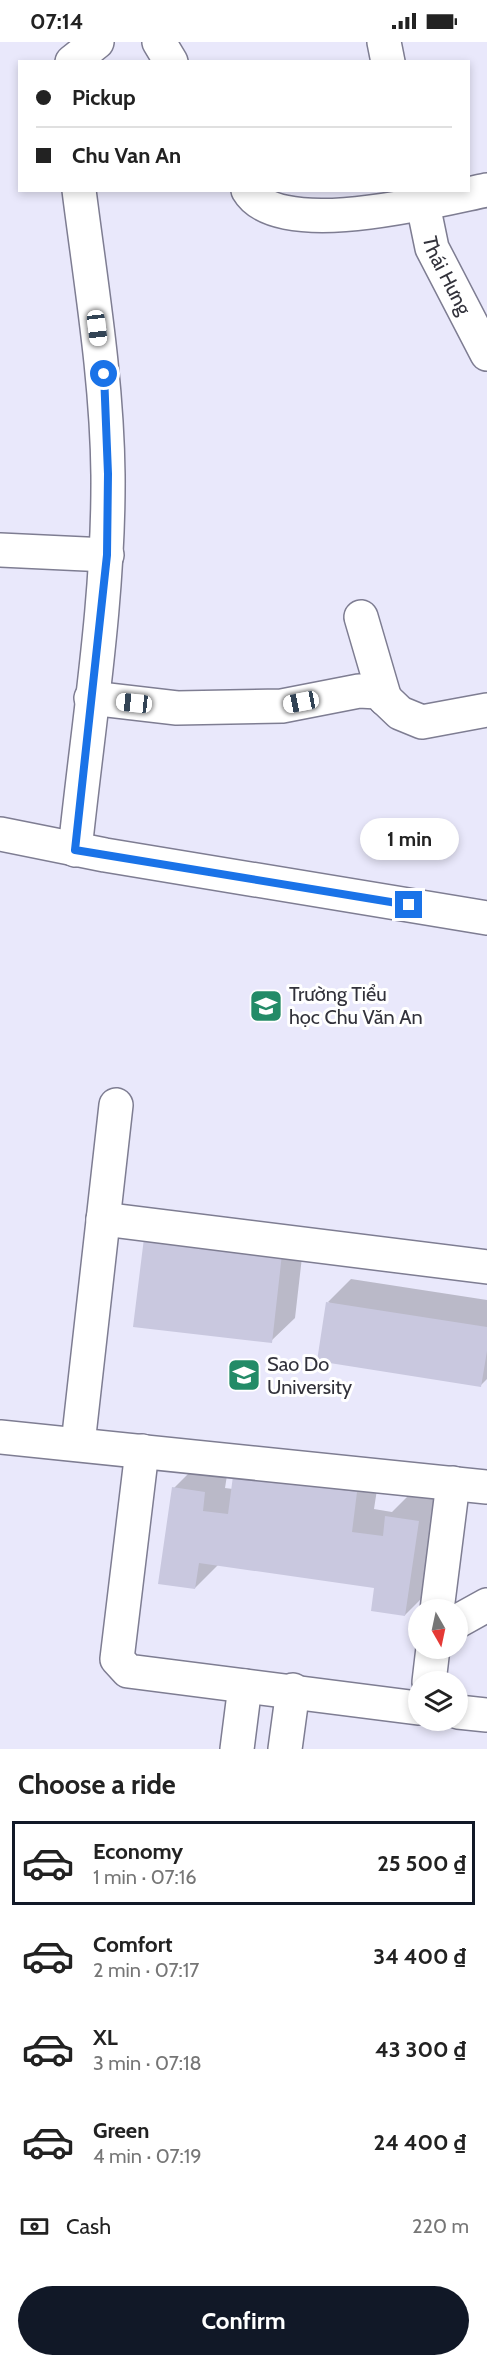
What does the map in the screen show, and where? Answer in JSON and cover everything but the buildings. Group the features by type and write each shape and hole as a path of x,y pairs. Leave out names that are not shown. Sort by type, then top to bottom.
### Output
{"street":[{"path":"74,60 82,51 97,42"},
{"path":"159,42 170,60"},
{"path":"384,42 388,60"},
{"path":"470,192 487,190"},
{"path":"75,850 107,555 108,474 104,374 79,192"},
{"path":"249,192 252,197 284,213 331,217 421,197 468,192"},
{"name":"Thái Hưng","path":"421,197 432,248 487,354"},
{"path":"0,550 107,555"},
{"path":"361,617 385,699"},
{"path":"91,698 177,708 282,706 359,691 378,692 400,713 422,722 487,710"},
{"path":"0,834 75,850 487,918"},
{"path":"78,1444 116,1105"},
{"path":"103,1220 487,1267"},
{"path":"0,1437 487,1487"},
{"path":"141,1451 117,1659 128,1671 292,1690 408,1707"},
{"path":"438,1599 453,1483"},
{"path":"468,1615 487,1605"},
{"path":"237,1749 245,1686"},
{"path":"285,1749 292,1690"},
{"path":"468,1713 487,1715"}],"place":[{"name":"Trường Tiểu học Chu Văn An","path":"266,1006"},
{"name":"Sao Do University","path":"244,1375"}],"route":[{"path":"104,374 108,474 107,555 75,850 409,905"}]}
